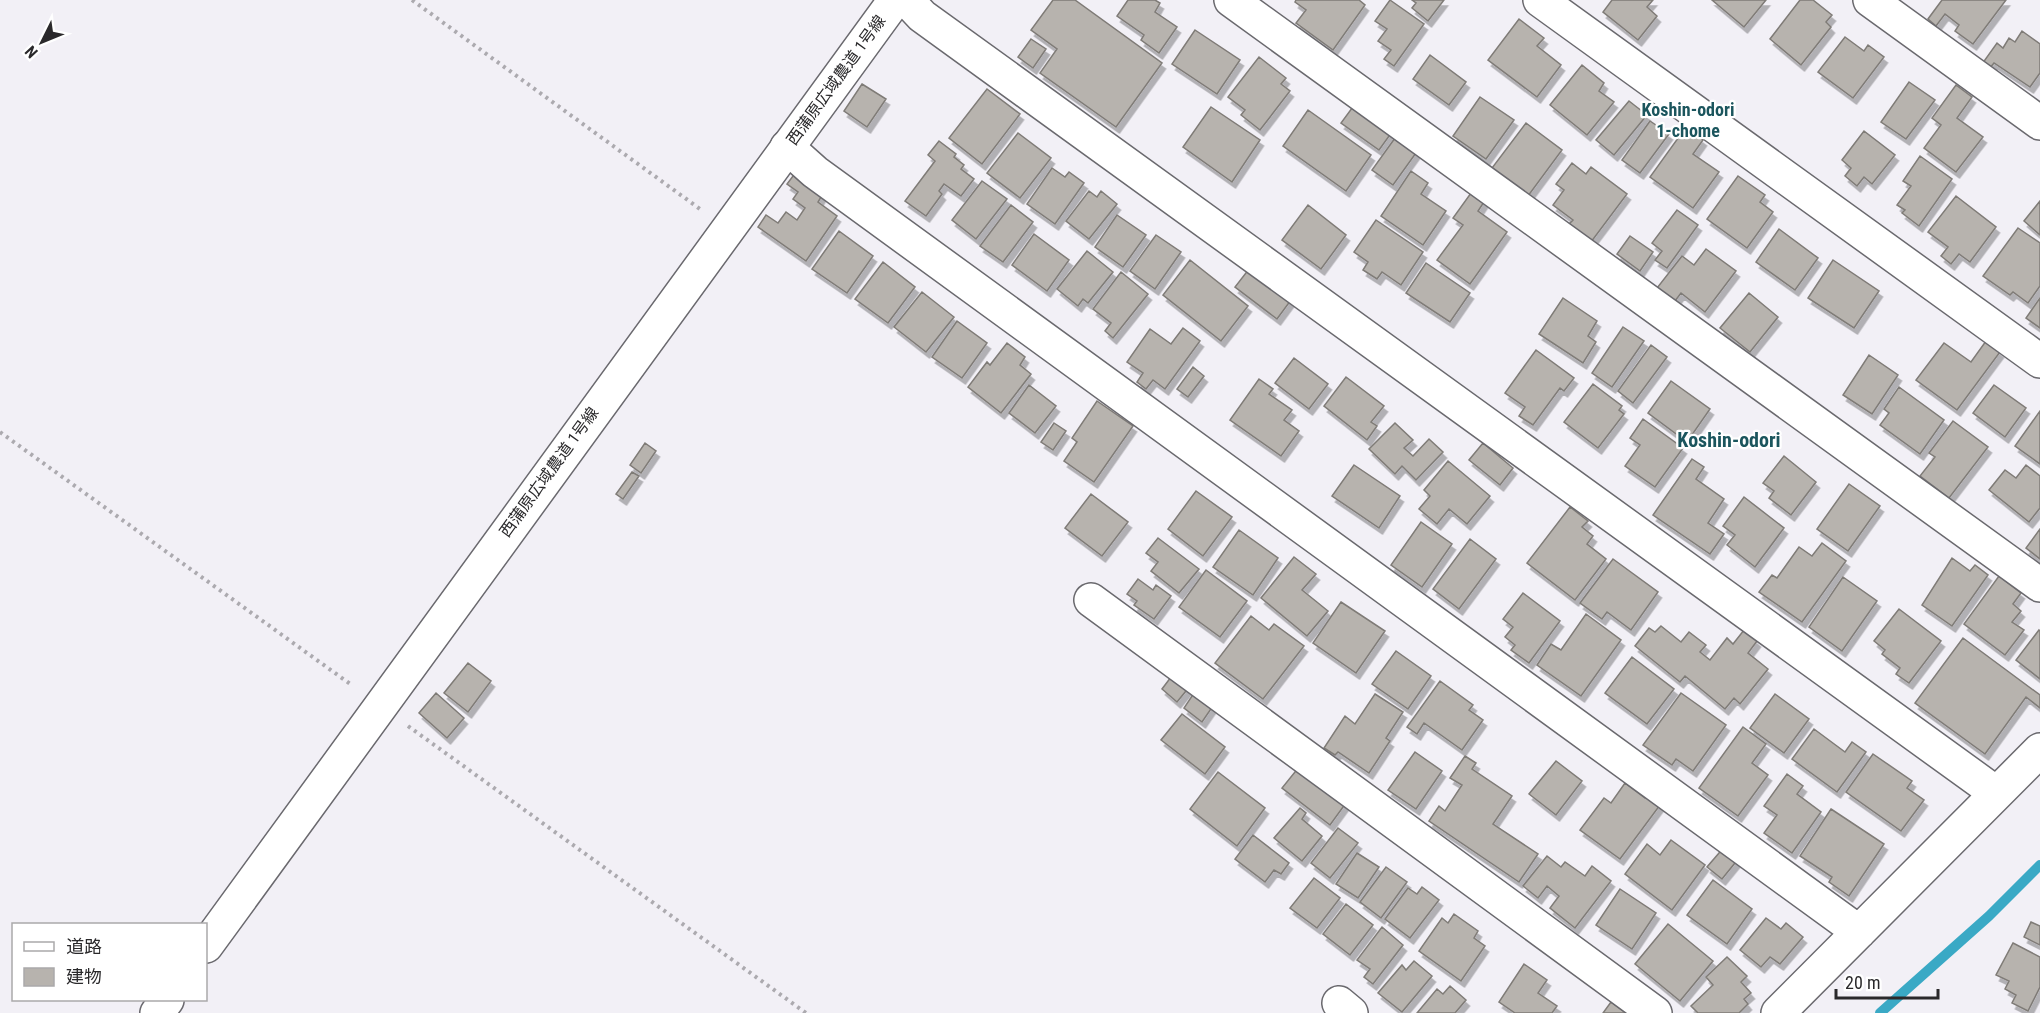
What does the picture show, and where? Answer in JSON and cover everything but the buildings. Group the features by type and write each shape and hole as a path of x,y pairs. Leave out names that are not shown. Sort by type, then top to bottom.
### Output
{"street":[{"name":"西蒲原広域農道 1号線","path":"207,945 379,705 895,0"},
{"path":"907,0 932,23 1996,793"},
{"path":"1231,0 2040,585"},
{"path":"1540,0 2040,360"},
{"path":"1870,0 2040,123"},
{"path":"787,147 825,179 1859,932"},
{"path":"1091,600 1655,1013"},
{"path":"1778,1013 2040,750"}],"path":[{"path":"412,0 692,202 726,231"},
{"path":"0,432 806,1013"}],"waterway":[{"path":"1880,1013 1989,916 2040,865"}],"district":[{"name":"Koshin-odori 1-chome","path":"1688,119"},
{"name":"Koshin-odori","path":"1729,440"}]}
